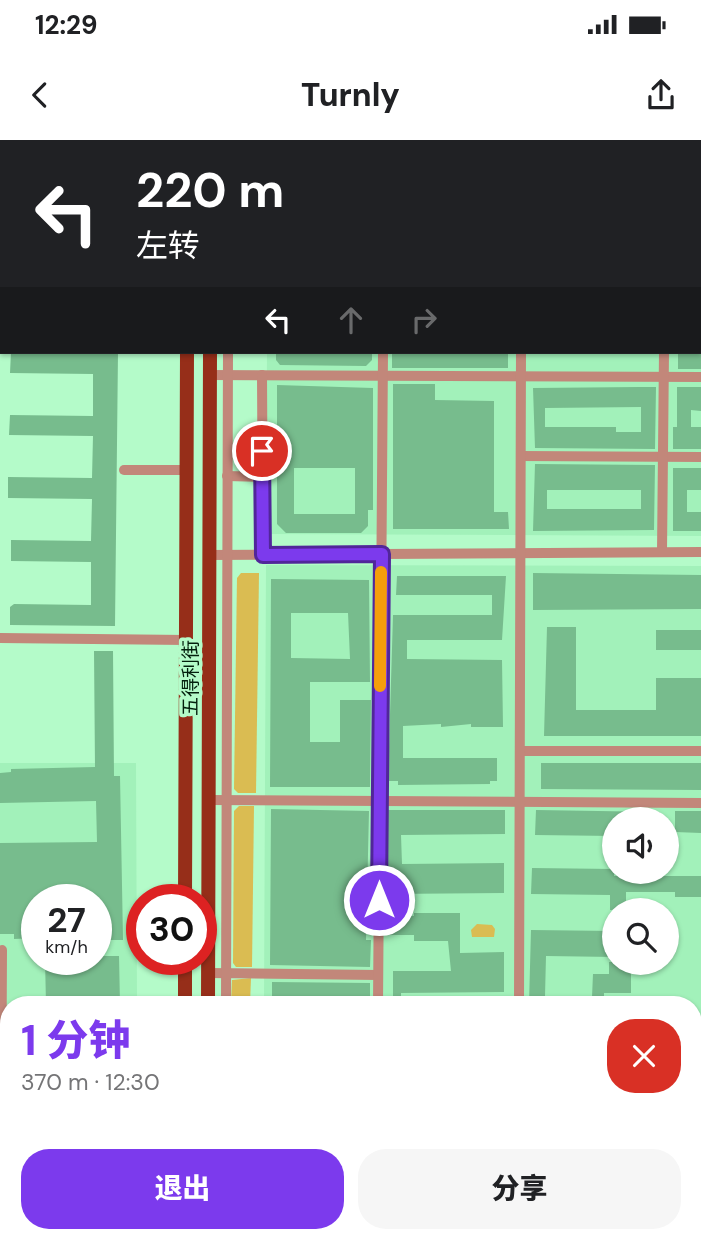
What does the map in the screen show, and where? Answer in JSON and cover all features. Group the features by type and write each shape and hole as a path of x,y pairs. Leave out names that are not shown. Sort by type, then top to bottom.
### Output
{"main road":[{"name":"五得利街","path":"185,884 187,354"},
{"name":"五得利街","path":"209,884 210,354"},
{"path":"185,975 185,996"},
{"name":"五得利街","path":"208,975 208,996"}],"street":[{"path":"226,996 228,354"},
{"path":"378,996 383,354"},
{"path":"519,996 521,354"},
{"path":"662,552 664,354"},
{"path":"210,375 701,377"},
{"path":"262,375 263,555"},
{"path":"521,456 701,457"},
{"path":"124,470 186,470"},
{"path":"227,477 263,477"},
{"path":"209,555 701,552"},
{"path":"0,638 186,640"},
{"path":"520,751 701,751"},
{"path":"209,800 701,803"},
{"path":"2,950 2,996"},
{"path":"217,973 378,975"}],"shaded area":[{"path":"267,354 701,354 701,536 266,534"},
{"path":"266,565 701,566 701,996 264,996"},
{"path":"241,573 259,573 256,793 238,793 234,789 237,578"},
{"path":"0,763 136,763 137,884 126,884 126,975 137,975 137,996 0,996"},
{"path":"239,806 254,806 252,967 236,967 233,963 234,811"},
{"path":"477,924 492,925 495,929 494,937 472,937 471,930"},
{"path":"251,978 250,996 231,996 232,980"}],"building":[{"path":"11,354 118,354 115,626 10,625 10,607 14,604 91,605 91,562 11,561 11,540 91,541 92,499 8,498 8,477 92,478 93,436 9,435 10,415 93,416 93,374 10,373"},
{"path":"276,354 372,354 372,360 366,366 280,365"},
{"path":"392,354 508,354 508,368 392,368"},
{"path":"678,354 701,354 701,369 678,369"},
{"path":"393,384 435,384 435,400 494,401 494,512 508,512 509,529 393,529"},
{"path":"277,385 373,388 373,510 368,510 368,526 361,533 286,533 277,524","holes":["294,468 355,468 355,514 294,514"]},
{"path":"656,387 655,449 535,448 533,388","holes":["641,407 641,432 616,432 616,427 545,427 545,408"]},
{"path":"677,387 701,387 701,411 691,410 691,427 701,427 701,449 673,449 673,427 677,427"},
{"path":"535,464 655,465 654,530 533,531","holes":["547,490 641,490 641,509 547,509"]},
{"path":"673,468 701,468 701,490 687,490 687,512 701,512 701,531 673,531"},
{"path":"533,573 701,575 701,609 533,610"},
{"path":"397,576 506,576 502,640 407,640 407,659 502,660 503,727 471,727 471,724 441,727 441,724 403,726 403,758 497,758 497,781 490,781 490,784 398,785 398,781 388,781 393,615 492,615 492,595 396,595"},
{"path":"271,579 369,580 370,682 310,682 310,742 340,742 340,700 371,700 370,787 270,787","holes":["291,613 348,613 350,659 291,658"]},
{"path":"547,627 576,627 576,710 656,710 656,678 701,678 701,736 544,736"},
{"path":"656,630 701,630 701,650 656,650"},
{"path":"94,651 113,651 114,776 120,776 123,940 112,940 112,884 21,884 21,939 14,939 14,934 0,934 0,843 97,842 96,801 0,803 0,773 11,772 11,769 95,767"},
{"path":"541,763 701,763 701,790 541,789"},
{"path":"271,809 369,811 366,940 371,940 370,967 270,965"},
{"path":"387,810 505,810 505,834 401,835 402,864 504,863 504,893 388,894"},
{"path":"536,810 602,811 602,836 535,835"},
{"path":"679,811 701,811 701,833 679,832"},
{"path":"532,868 602,869 602,884 679,884 679,876 701,876 701,897 675,897 675,892 626,892 626,898 610,898 610,895 531,894"},
{"path":"414,913 460,913 460,953 504,952 504,992 401,993 401,996 393,996 393,971 451,971 448,941 414,941 414,935 390,935 390,916 414,916"},
{"path":"531,930 602,931 602,957 546,956 545,996 529,996"},
{"path":"112,956 119,956 120,996 46,996 45,975 112,975"},
{"path":"593,974 631,975 631,993 592,996"},
{"path":"272,982 370,983 370,996 272,996"}],"slow traffic":[{"path":"380,686 381,572"}],"route":[{"path":"262,451 263,555 382,554 379,900"}]}
